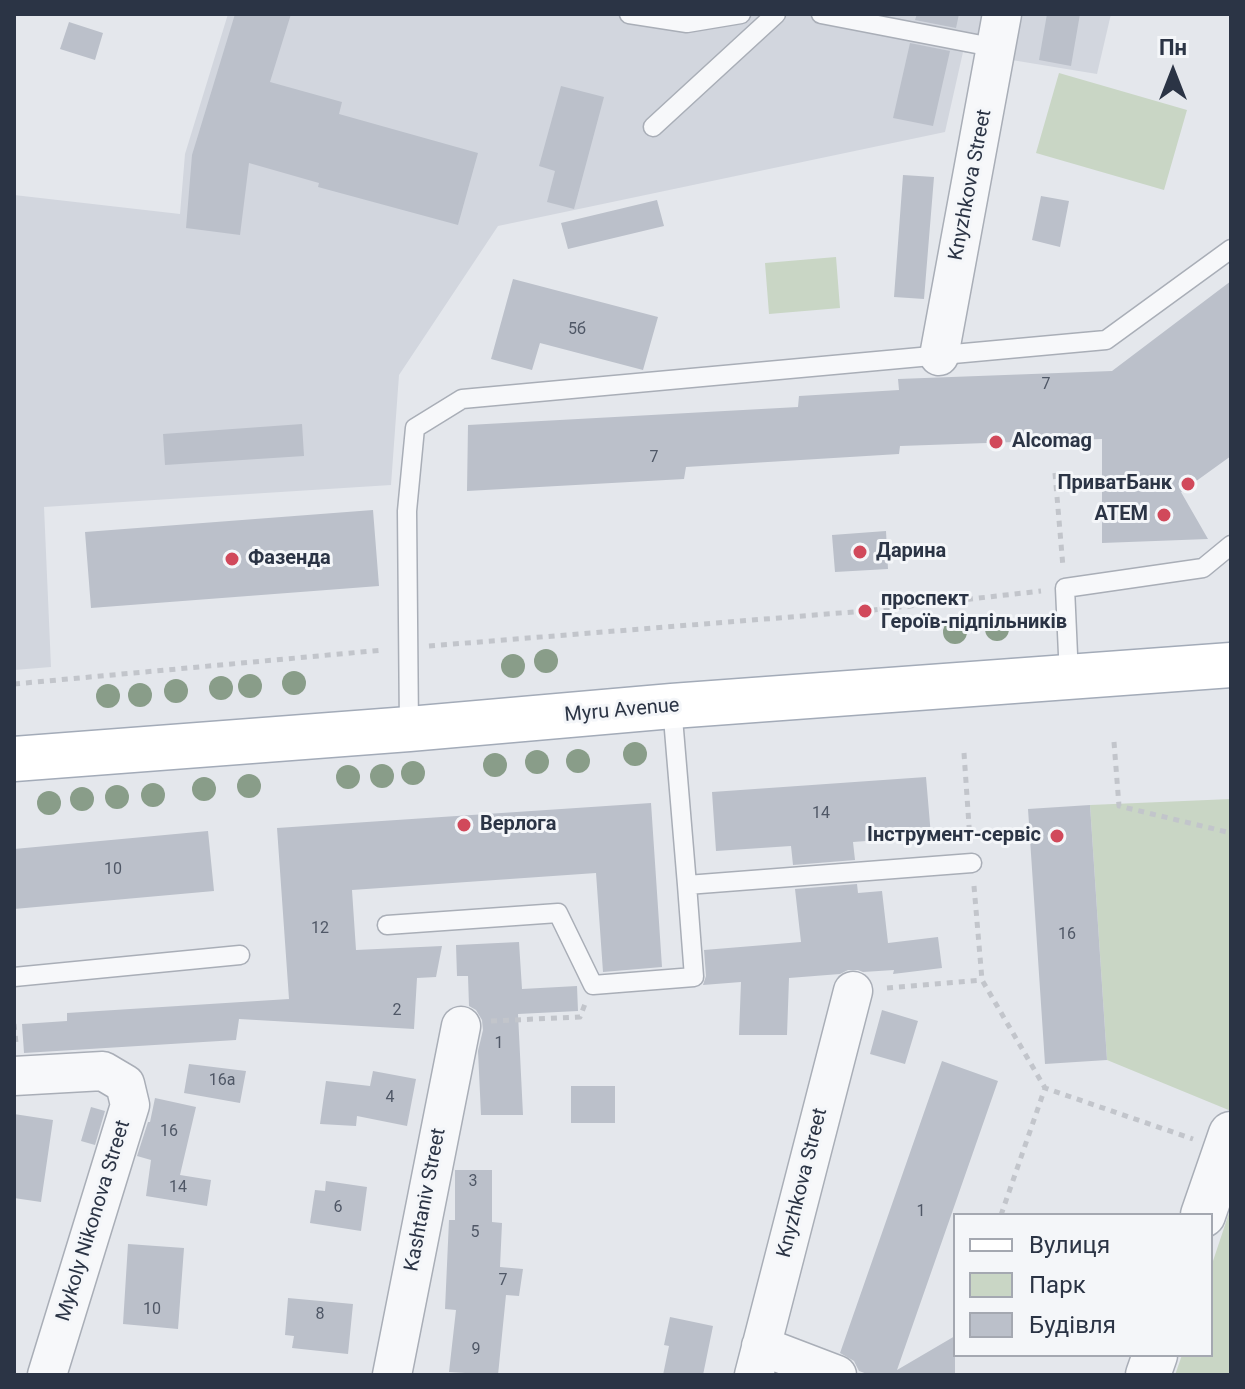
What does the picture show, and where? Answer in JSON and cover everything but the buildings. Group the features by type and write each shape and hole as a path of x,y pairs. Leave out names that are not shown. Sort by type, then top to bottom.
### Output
{"main road":[{"name":"Myru Avenue","path":"14,759 1231,665"}],"street":[{"name":"Knyzhkova Street","path":"939,356 999,31"},
{"name":"Knyzhkova Street","path":"757,1361 853,991"},
{"name":"Kashtaniv Street","path":"392,1375 461,1026"},
{"name":"Mykoly Nikonova Street","path":"14,1076 103,1071 125,1084 130,1105 47,1375"},
{"path":"1204,1213 1228,1142"},
{"path":"757,1361 837,1375"}],"lane":[{"path":"629,14 687,23 741,14"},
{"path":"653,127 776,14"},
{"path":"821,14 999,31"},
{"path":"409,729 407,511 415,428 462,399 1106,340 1231,249"},
{"path":"1069,677 1065,588 1203,568 1231,545"},
{"path":"387,925 558,913 593,985 694,977 672,706"},
{"path":"687,885 972,863"},
{"path":"14,977 240,955"}],"path":[{"path":"14,684 865,611 1065,588 1055,473"},
{"path":"1114,742 1119,806 1231,833"},
{"path":"964,753 982,980 1045,1088 1228,1142"},
{"path":"853,991 982,980"},
{"path":"461,1026 580,1017 593,985"},
{"path":"1002,1213 1045,1088"}],"shaded area":[{"path":"228,14 1111,14 1097,74 963,52 945,132 498,226 399,375 391,485 44,507 51,667 14,670 14,195 180,214 185,154"}],"green space":[{"path":"1059,73 1187,110 1164,190 1036,153"},
{"path":"836,257 840,308 769,314 765,263"},
{"path":"1231,799 1231,1111 1107,1060 1090,805"},
{"path":"1231,1207 1231,1375 1175,1375 1181,1357 1213,1357 1213,1261"}],"place":[{"name":"Alcomag","path":"996,442"},
{"name":"ПриватБанк","path":"1188,484"},
{"name":"АТЕМ","path":"1164,515"},
{"name":"Дарина","path":"860,552"},
{"name":"Фазенда","path":"232,559"},
{"name":"проспект Героїв-підпільників","path":"865,611"},
{"name":"Beрлога","path":"464,825"},
{"name":"Інструмент-сервіс","path":"1057,836"}]}
